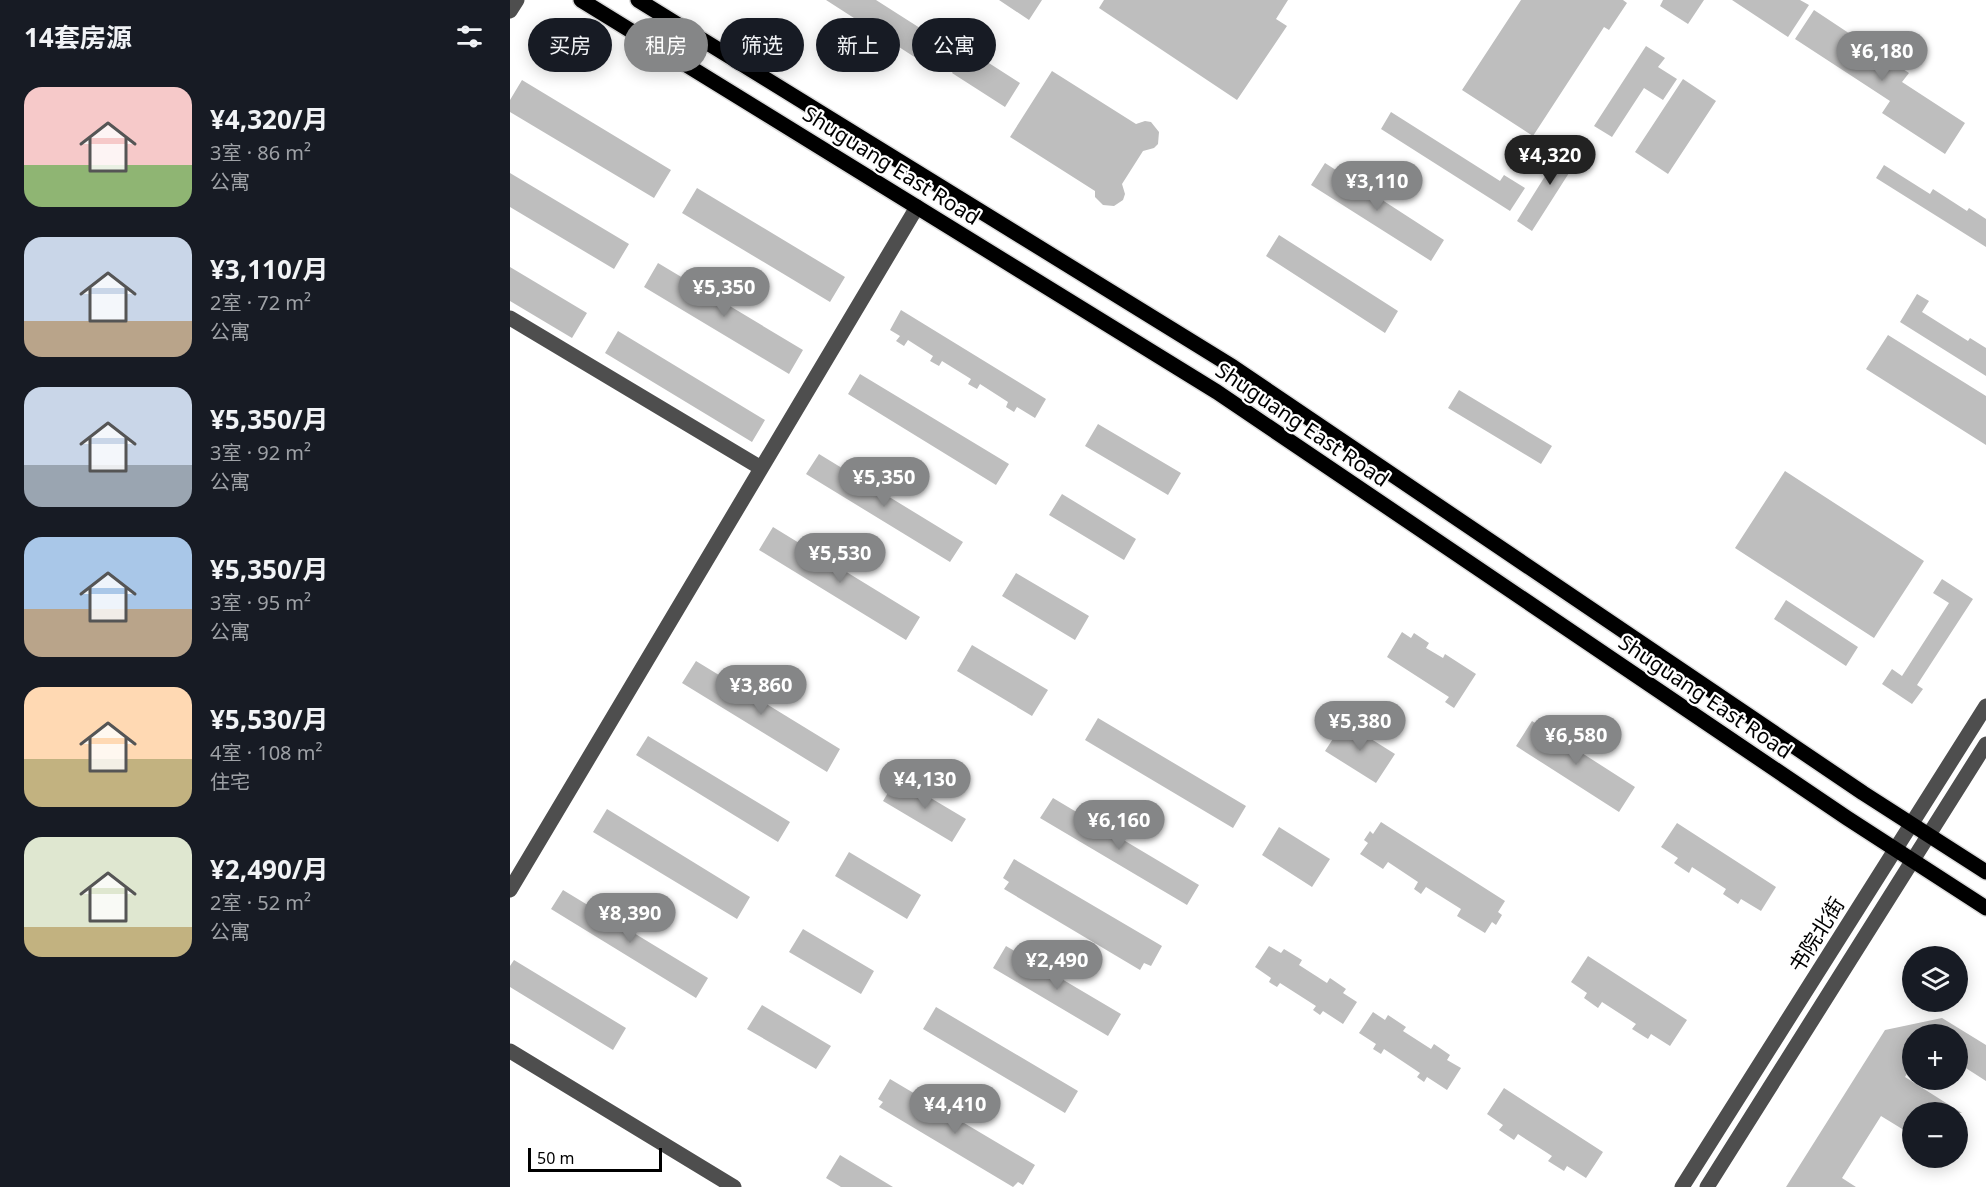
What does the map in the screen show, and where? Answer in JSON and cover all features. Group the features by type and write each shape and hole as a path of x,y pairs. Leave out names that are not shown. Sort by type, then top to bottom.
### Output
{"main road":[{"name":"Shuguang East Road","path":"581,0 1216,392 1895,850 1986,908"},
{"name":"Shuguang East Road","path":"638,0 1233,367 1911,824 1986,872"}],"street":[{"path":"510,11 517,0"},
{"path":"510,890 917,207"},
{"path":"510,318 761,468"},
{"name":"书院北街","path":"1682,1187 1986,706"},
{"name":"书院北街","path":"1707,1187 1986,744"},
{"path":"510,1051 734,1187"}],"building":[{"path":"826,0 876,0 912,23 912,55 900,48 900,18 854,18"},
{"path":"999,0 1042,0 1029,20"},
{"path":"1104,0 1288,0 1276,19 1287,26 1237,100 1099,8"},
{"path":"1521,0 1623,0 1627,3 1609,30 1604,27 1533,136 1462,90"},
{"path":"1663,0 1704,0 1688,24 1660,6"},
{"path":"1732,0 1800,0 1809,5 1788,37"},
{"path":"1814,10 1909,73 1902,82 1965,123 1945,154 1882,113 1890,101 1795,39"},
{"path":"1646,46 1665,58 1658,67 1677,79 1663,100 1644,88 1612,137 1594,126"},
{"path":"996,68 1020,83 1005,107 952,73 996,72"},
{"path":"1052,71 1136,124 1151,122 1159,132 1158,144 1154,148 1143,151 1122,184 1125,194 1123,200 1114,206 1103,205 1095,197 1095,191 1010,137"},
{"path":"1683,79 1716,101 1668,174 1635,152"},
{"path":"522,80 671,170 654,198 510,112 510,100"},
{"path":"1391,112 1500,181 1504,175 1525,188 1510,211 1381,129"},
{"path":"1567,141 1583,151 1532,231 1517,221"},
{"path":"1325,163 1444,240 1431,261 1311,185"},
{"path":"1884,165 1930,194 1933,189 1967,211 1969,208 1986,219 1986,247 1876,178"},
{"path":"510,173 629,244 614,269 510,207"},
{"path":"697,188 845,277 830,302 682,213"},
{"path":"1279,235 1398,311 1385,333 1266,256"},
{"path":"658,263 803,350 789,374 644,287"},
{"path":"510,267 587,313 572,338 510,301"},
{"path":"1917,294 1929,301 1922,312 1968,341 1970,338 1986,348 1986,376 1900,322"},
{"path":"901,310 1046,399 1035,418 1017,407 1014,412 1006,407 1008,402 980,384 977,389 968,384 971,379 942,361 939,366 930,361 933,356 908,340 904,346 896,341 900,336 890,330"},
{"path":"618,331 765,420 752,442 605,353"},
{"path":"1888,335 1986,396 1986,445 1866,369"},
{"path":"860,374 1009,464 996,485 848,394"},
{"path":"1459,390 1552,446 1541,464 1448,408"},
{"path":"1098,424 1181,473 1168,495 1085,446"},
{"path":"819,454 963,542 950,562 806,474"},
{"path":"1785,471 1924,561 1874,638 1735,548"},
{"path":"1062,494 1136,539 1124,560 1049,515"},
{"path":"773,527 920,617 906,640 759,550"},
{"path":"1016,573 1089,616 1075,640 1002,596"},
{"path":"1942,579 1973,599 1917,685 1923,689 1912,704 1882,684 1892,669 1902,676 1949,603 1933,593"},
{"path":"1786,600 1858,647 1846,666 1774,619"},
{"path":"1402,632 1411,638 1414,633 1429,643 1426,648 1443,658 1445,654 1476,674 1454,708 1445,702 1449,697 1387,657"},
{"path":"972,645 1048,690 1032,716 957,671"},
{"path":"696,661 840,749 827,772 682,683"},
{"path":"1098,718 1246,806 1233,828 1085,740"},
{"path":"1532,721 1635,787 1619,812 1516,746"},
{"path":"1344,722 1395,754 1376,783 1325,751"},
{"path":"648,736 790,822 778,842 636,755"},
{"path":"897,778 966,819 952,842 883,801"},
{"path":"1053,798 1199,885 1187,905 1040,818"},
{"path":"607,809 750,897 737,919 593,832"},
{"path":"1381,822 1505,901 1498,912 1502,915 1496,925 1492,922 1485,933 1457,916 1461,909 1426,887 1421,894 1414,889 1418,882 1388,862 1383,869 1360,854 1368,843 1364,840 1370,831 1373,834"},
{"path":"1677,823 1776,887 1761,911 1741,899 1738,904 1723,894 1726,889 1692,867 1689,873 1674,863 1678,858 1661,847"},
{"path":"1279,827 1330,859 1312,887 1262,855"},
{"path":"849,852 921,895 907,919 835,876"},
{"path":"1014,859 1162,946 1151,966 1144,963 1140,970 1004,889 1009,882 1003,878"},
{"path":"563,890 708,978 696,998 551,909"},
{"path":"803,929 874,971 861,994 789,952"},
{"path":"1006,946 1121,1014 1108,1036 993,968"},
{"path":"1269,946 1281,953 1284,949 1302,960 1299,965 1327,983 1330,978 1346,989 1343,993 1357,1002 1343,1024 1323,1011 1320,1015 1313,1010 1316,1006 1280,983 1277,987 1269,982 1271,978 1255,967"},
{"path":"1588,956 1687,1020 1670,1046 1651,1034 1648,1039 1632,1029 1636,1024 1602,1002 1598,1008 1584,998 1587,993 1571,982"},
{"path":"514,960 626,1028 613,1050 510,987 510,966"},
{"path":"762,1005 831,1046 816,1069 747,1029"},
{"path":"936,1007 1078,1091 1065,1113 923,1029"},
{"path":"1373,1012 1385,1020 1388,1015 1406,1027 1403,1031 1431,1049 1434,1044 1450,1055 1447,1060 1461,1068 1447,1090 1427,1077 1424,1082 1417,1077 1420,1073 1384,1049 1381,1054 1373,1049 1376,1044 1359,1033"},
{"path":"1942,1018 1952,1024 1914,1024"},
{"path":"1902,1026 1902,1090 1926,1090 1945,1102 1902,1102 1902,1129 1881,1116 1842,1178 1856,1187 1786,1187 1885,1030"},
{"path":"1968,1034 1986,1045 1986,1081 1968,1069"},
{"path":"890,1079 1035,1165 1023,1185 1018,1182 1013,1187 879,1107 883,1102 878,1099"},
{"path":"1504,1088 1603,1152 1586,1178 1567,1166 1564,1171 1548,1161 1552,1156 1518,1134 1514,1140 1499,1130 1503,1125 1487,1114"},
{"path":"840,1155 893,1187 841,1187 826,1178"}]}
